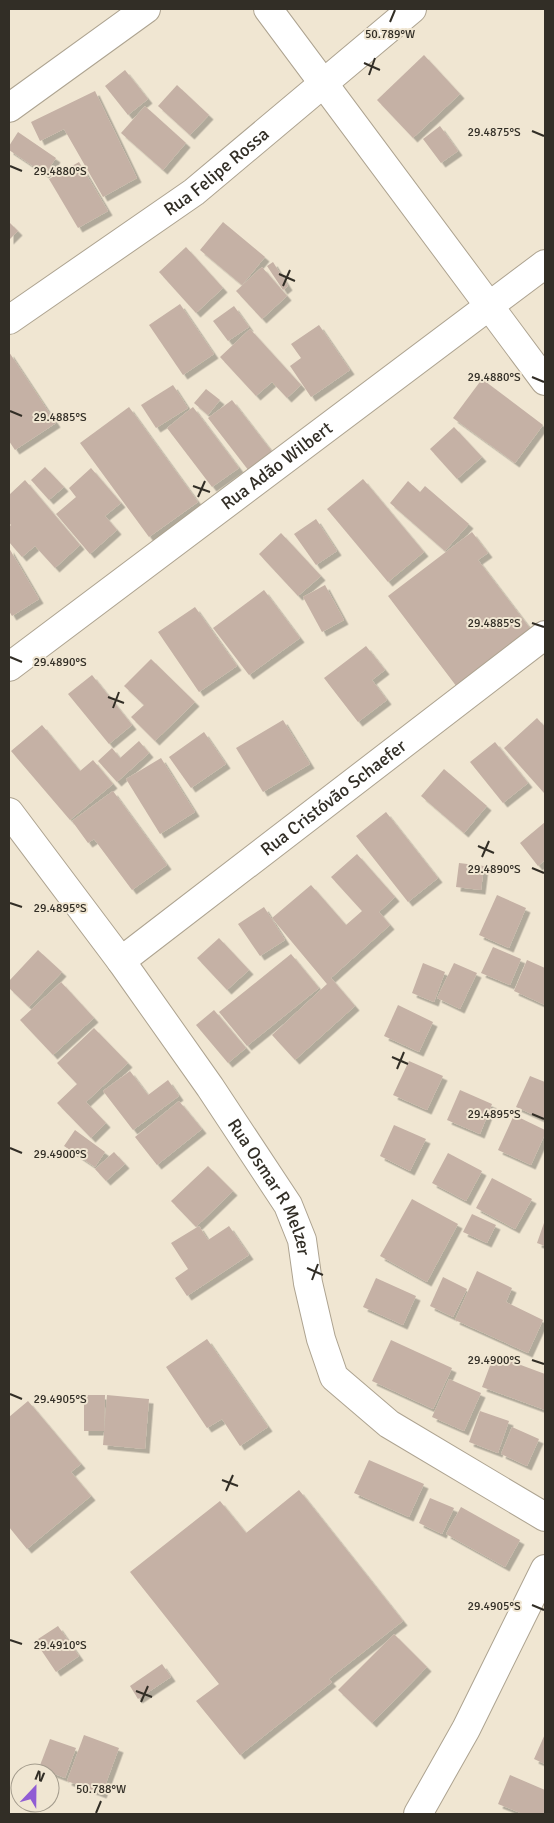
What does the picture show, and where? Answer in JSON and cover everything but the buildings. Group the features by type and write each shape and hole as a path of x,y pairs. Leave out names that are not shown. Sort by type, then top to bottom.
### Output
{"street":[{"path":"9,108 146,9"},
{"path":"268,9 325,83 545,381"},
{"name":"Rua Felipe Rossa","path":"9,320 194,192 412,9"},
{"name":"Rua Adão Wilbert","path":"9,667 545,264"},
{"name":"Rua Cristóvão Schaefer","path":"121,961 545,635"},
{"name":"Rua Osmar R Melzer","path":"9,812 121,961 210,1087 288,1205 302,1240 308,1283 321,1339 334,1377 390,1424 545,1517"},
{"path":"418,1814 466,1729 545,1569"}]}
